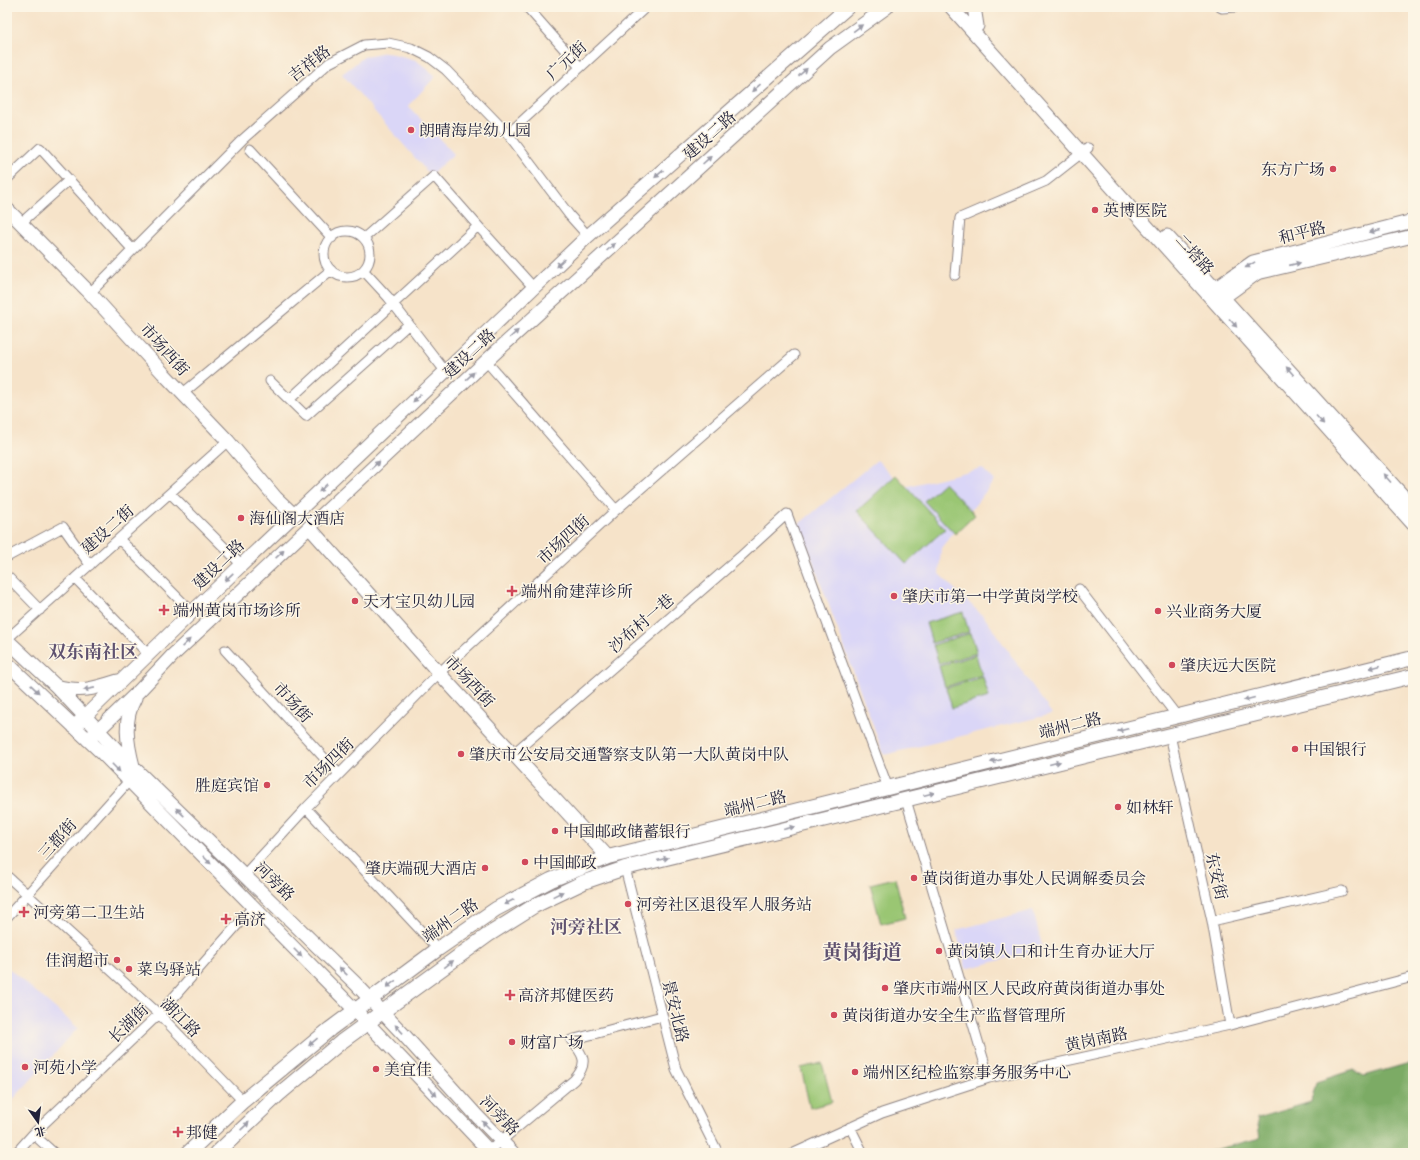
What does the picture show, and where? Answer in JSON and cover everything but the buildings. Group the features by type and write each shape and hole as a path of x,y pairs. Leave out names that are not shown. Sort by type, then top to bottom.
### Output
{"main road":[{"name":"端州二路","path":"188,1153 243,1101 330,1029 438,949 496,909 544,884 608,856 1413,658"},
{"name":"端州二路","path":"217,1153 278,1096 342,1042 488,935 534,906 584,882 625,868 1413,676"},
{"path":"1322,680 1326,697"},
{"path":"415,966 425,982"},
{"path":"330,1029 342,1042"}],"street":[{"path":"527,7 580,67"},
{"name":"广元街","path":"508,134 646,7"},
{"name":"建设二路","path":"74,726 121,679 588,236 848,7"},
{"name":"建设二路","path":"88,740 173,656 486,361 830,48 887,7"},
{"name":"二塔路","path":"951,7 1085,151"},
{"name":"二塔路","path":"962,7 1085,151 1215,296 1413,524"},
{"path":"974,7 977,26"},
{"path":"1220,7 1236,7"},
{"path":"819,33 824,35 829,41 830,48"},
{"name":"吉祥路","path":"90,293 242,140 329,63 364,45 388,43 411,48 430,57 446,70 508,134 570,216 588,236"},
{"path":"7,179 40,148 133,250"},
{"path":"250,149 332,238"},
{"path":"955,276 960,218 1046,181 1085,151"},
{"path":"364,238 434,176 534,288"},
{"path":"21,223 69,180"},
{"name":"市场西街","path":"7,209 90,293 182,394 228,441 276,498 294,515"},
{"name":"和平路","path":"1215,296 1254,262 1413,221"},
{"path":"290,399 478,226"},
{"path":"346,231 354,232 364,238 370,249 371,257 364,271 358,275 343,277 337,275 331,270 327,264 325,250 327,243 332,238 338,233 346,231"},
{"name":"和平路","path":"1215,296 1257,273 1413,236"},
{"path":"182,394 331,270"},
{"path":"364,271 393,304 445,371"},
{"name":"二塔路","path":"1215,296 1413,507"},
{"path":"270,381 306,416 409,324"},
{"name":"市场四街","path":"244,875 306,808 439,673 616,510 794,355"},
{"path":"486,361 616,510"},
{"name":"建设二街","path":"7,639 228,441"},
{"path":"170,493 242,565"},
{"name":"沙布村一巷","path":"514,753 740,557 787,514 888,788"},
{"path":"7,557 63,527 90,565"},
{"name":"市场西街","path":"309,527 439,673 608,856"},
{"path":"119,539 192,612"},
{"path":"7,576 40,610"},
{"path":"75,578 148,654"},
{"path":"1079,589 1177,716"},
{"name":"河旁路","path":"7,639 56,686 133,767 383,1012 477,1116 513,1153"},
{"path":"160,643 173,656"},
{"name":"市场街","path":"226,650 339,774"},
{"name":"河旁路","path":"7,662 74,726 368,1023 490,1152"},
{"path":"56,686 66,689 82,690 97,688 121,679"},
{"path":"133,767 128,746 127,731 130,706 139,691"},
{"name":"东安街","path":"1170,735 1212,921 1230,1025"},
{"name":"三都街","path":"7,917 129,782"},
{"path":"906,800 990,1078"},
{"path":"306,808 438,949"},
{"name":"景安北路","path":"625,868 676,1069 718,1153"},
{"name":"湖江路","path":"7,876 159,1014 243,1101"},
{"path":"1212,921 1342,891"},
{"name":"长湖街","path":"16,1153 33,1134 159,1014 253,907"},
{"name":"黄岗南路","path":"794,1153 882,1113 990,1078 1230,1025 1413,977"},
{"path":"490,1152 574,1080 580,1073 584,1059 582,1053 571,1040 662,1016"},
{"path":"850,1127 863,1153"},
{"path":"33,1134 54,1153"}],"shaded area":[{"name":"朗晴海岸幼儿园","path":"386,52 416,60 436,76 408,106 454,154 430,175 342,74 365,56"},
{"name":"肇庆市第一中学黄岗学校","path":"877,460 904,487 982,468 994,481 941,548 939,574 985,618 1052,714 884,755 799,524"},
{"path":"1033,910 1043,949 966,969 956,930"},
{"name":"河苑小学","path":"7,967 78,1028 7,1106"}],"green space":[{"path":"896,475 945,529 906,564 857,511"},
{"path":"944,483 975,515 955,534 924,501"},
{"path":"963,612 969,632 932,643 926,623"},
{"path":"971,633 977,653 939,664 933,645"},
{"path":"976,655 982,675 945,687 939,666"},
{"path":"983,677 989,697 952,708 946,688"},
{"path":"895,878 905,918 881,924 870,884"},
{"path":"1413,1062 1413,1153 1203,1153 1260,1138 1257,1118 1311,1102 1316,1082 1353,1070 1364,1076"},
{"path":"822,1063 832,1102 810,1108 801,1068"}],"place":[{"name":"朗晴海岸幼儿园","path":"411,130"},
{"name":"东方广场","path":"1333,169"},
{"name":"英博医院","path":"1095,210"},
{"name":"海仙阁大酒店","path":"241,518"},
{"name":"端州俞建萍诊所","path":"512,591"},
{"name":"肇庆市第一中学黄岗学校","path":"894,596"},
{"name":"天才宝贝幼儿园","path":"355,601"},
{"name":"端州黄岗市场诊所","path":"164,610"},
{"name":"兴业商务大厦","path":"1158,611"},
{"name":"肇庆远大医院","path":"1172,665"},
{"name":"中国银行","path":"1295,749"},
{"name":"肇庆市公安局交通警察支队第一大队黄岗中队","path":"461,754"},
{"name":"胜庭宾馆","path":"267,785"},
{"name":"如林轩","path":"1118,807"},
{"name":"中国邮政储蓄银行","path":"555,831"},
{"name":"中国邮政","path":"525,862"},
{"name":"肇庆端砚大酒店","path":"485,868"},
{"name":"黄岗街道办事处人民调解委员会","path":"914,878"},
{"name":"河旁社区退役军人服务站","path":"628,904"},
{"name":"河旁第二卫生站","path":"24,912"},
{"name":"高济","path":"226,919"},
{"name":"黄岗镇人口和计生育办证大厅","path":"939,951"},
{"name":"佳润超市","path":"117,960"},
{"name":"菜鸟驿站","path":"129,969"},
{"name":"肇庆市端州区人民政府黄岗街道办事处","path":"885,988"},
{"name":"高济邦健医药","path":"510,995"},
{"name":"黄岗街道办安全生产监督管理所","path":"834,1015"},
{"name":"财富广场","path":"512,1042"},
{"name":"河苑小学","path":"25,1067"},
{"name":"美宜佳","path":"376,1069"},
{"name":"端州区纪检监察事务服务中心","path":"855,1072"},
{"name":"邦健","path":"178,1132"}],"district":[{"name":"双东南社区","path":"93,652"},
{"name":"河旁社区","path":"586,927"},
{"name":"黄岗街道","path":"862,952"}]}
